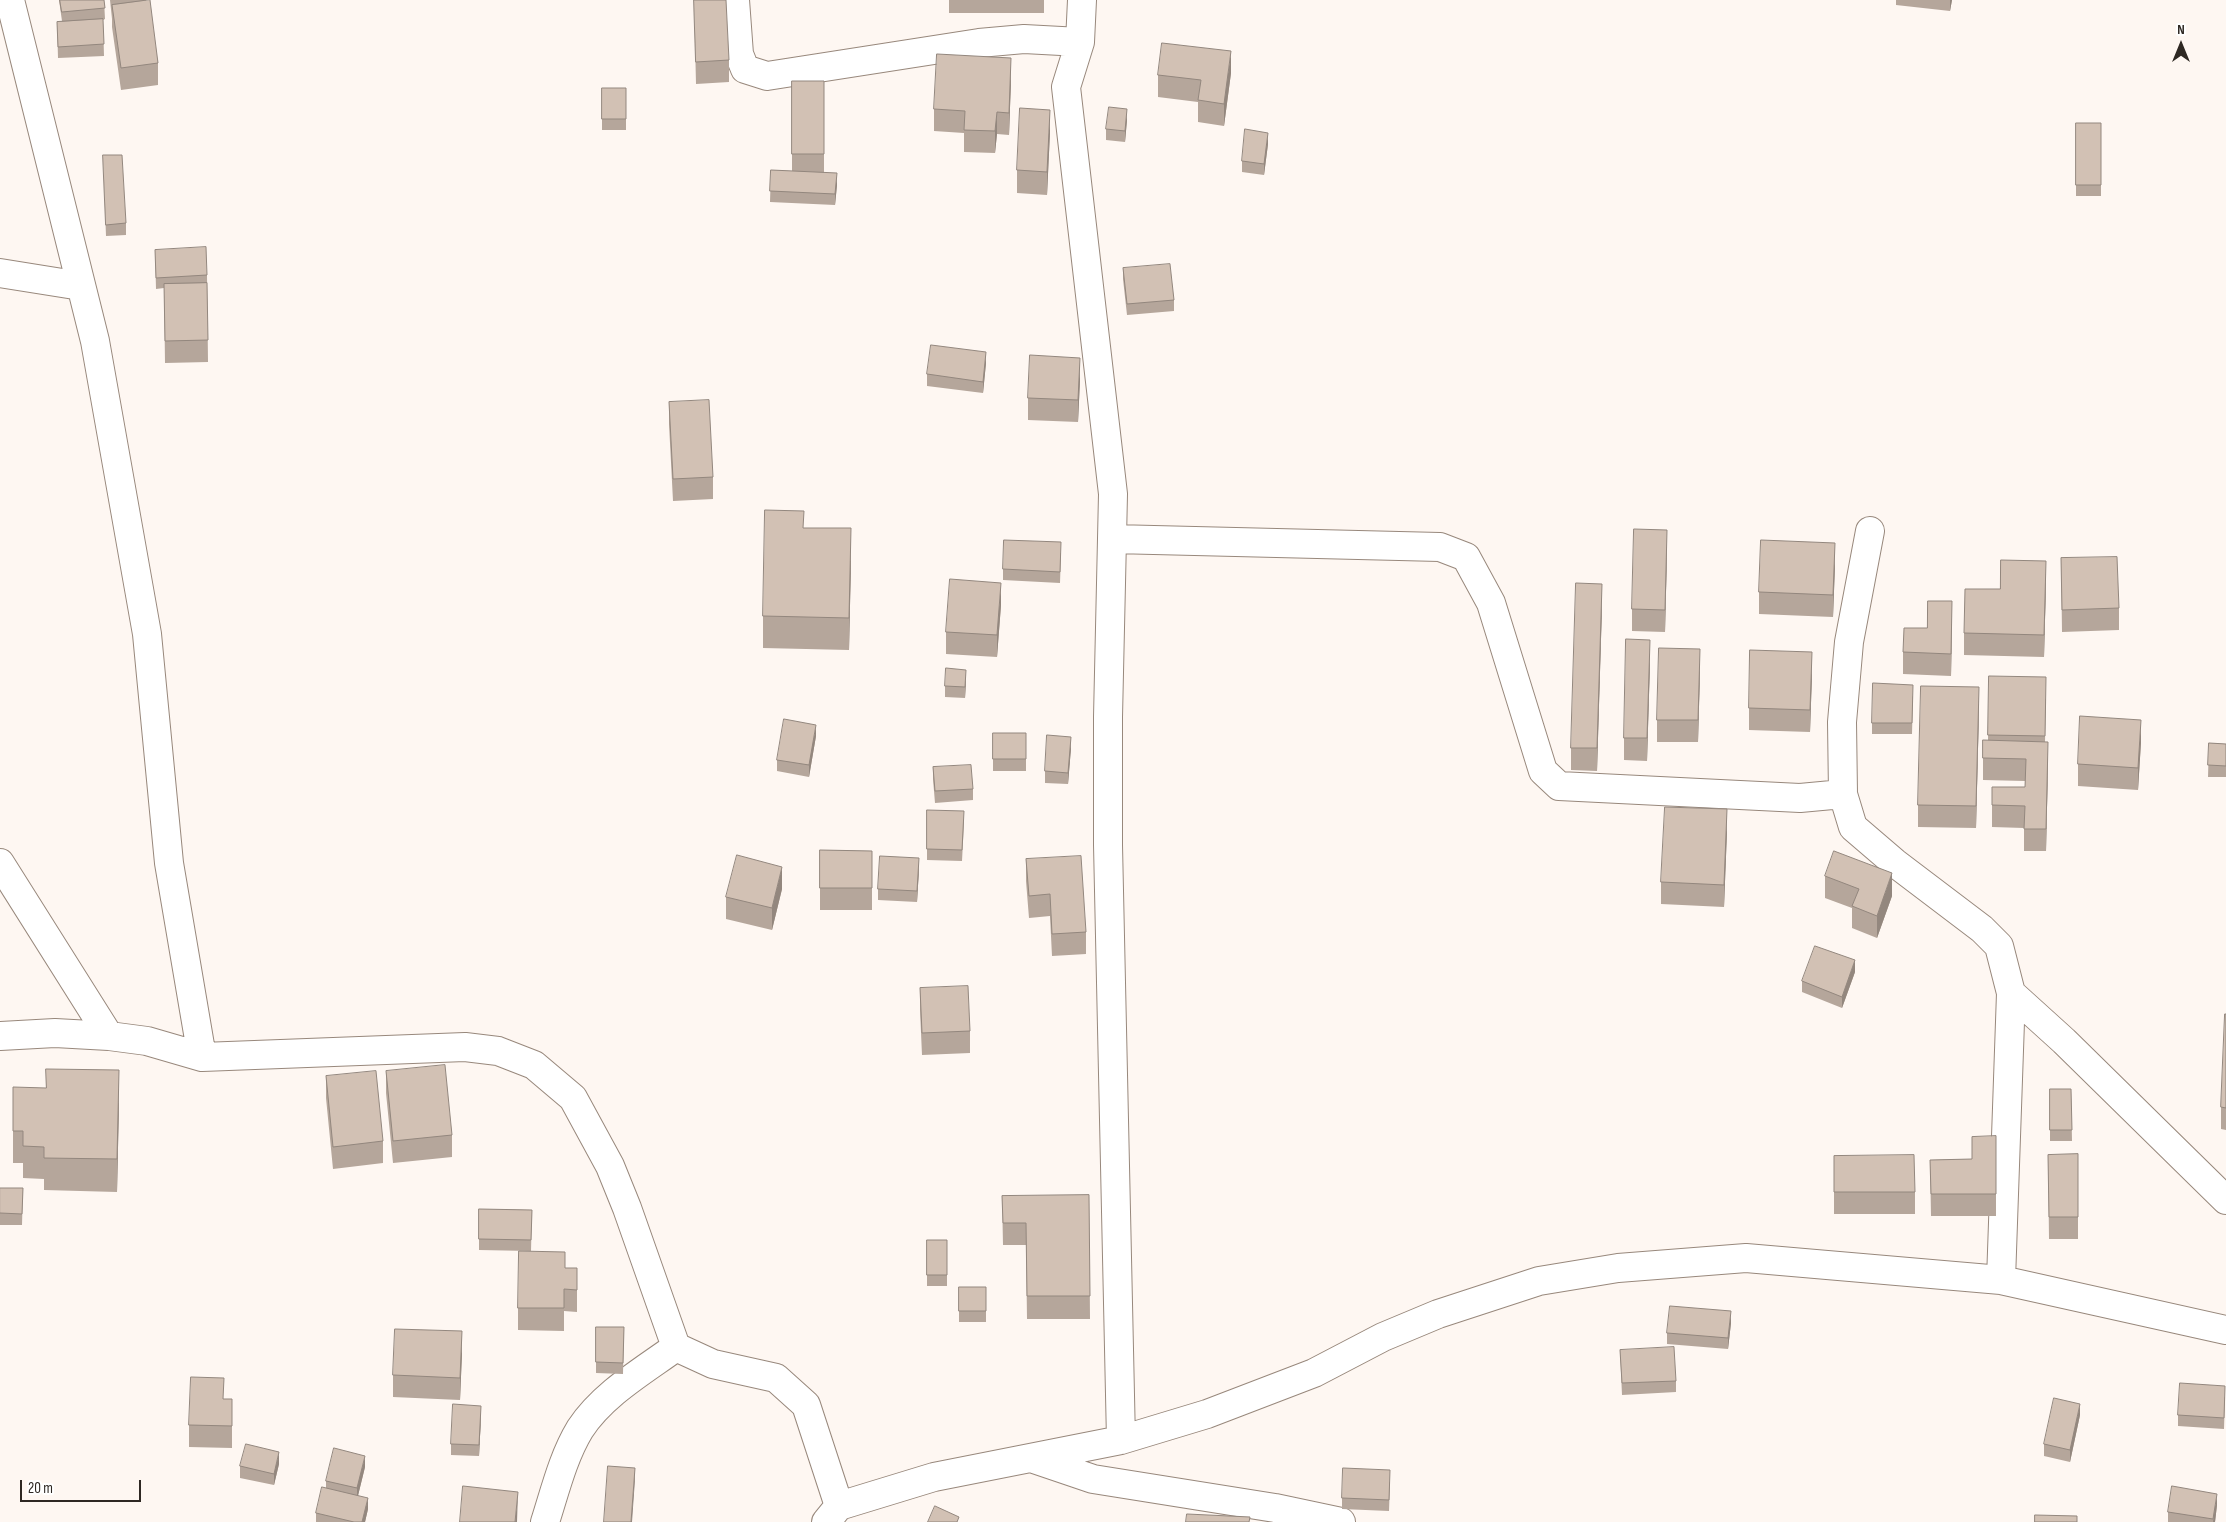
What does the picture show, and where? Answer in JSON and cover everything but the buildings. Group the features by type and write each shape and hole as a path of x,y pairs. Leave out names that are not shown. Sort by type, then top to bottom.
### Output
{"street":[{"path":"10,0 95,341 147,634 168,863 202,1056"},
{"path":"735,0 739,54 745,69 767,76 806,72 840,64 979,43 1024,40 1080,42"},
{"path":"1082,0 1080,42 1066,87 1113,494 1108,717 1108,845 1121,1440"},
{"path":"0,273 81,286"},
{"path":"1870,531 1849,642 1842,722 1843,794 1853,827 1895,864 1982,929 1999,946 2010,993 2001,1280"},
{"path":"1113,539 1440,547 1466,557 1492,603 1543,770 1559,786 1800,798 1843,794"},
{"path":"0,863 109,1036"},
{"path":"2010,993 2064,1041 2226,1200"},
{"path":"0,1036 55,1032 109,1036 147,1041 202,1056 465,1046 498,1050 534,1065 573,1098 610,1166 627,1208 676,1347 713,1364 776,1378 806,1405 832,1514 934,1477 1121,1440 1207,1414 1314,1373 1383,1337 1438,1314 1539,1281 1618,1268 1746,1258 2001,1280 2226,1330"},
{"path":"546,1522 565,1460 580,1430 597,1408 617,1390 676,1347"},
{"path":"1032,1458 1093,1479 1274,1508 1341,1522"}]}
